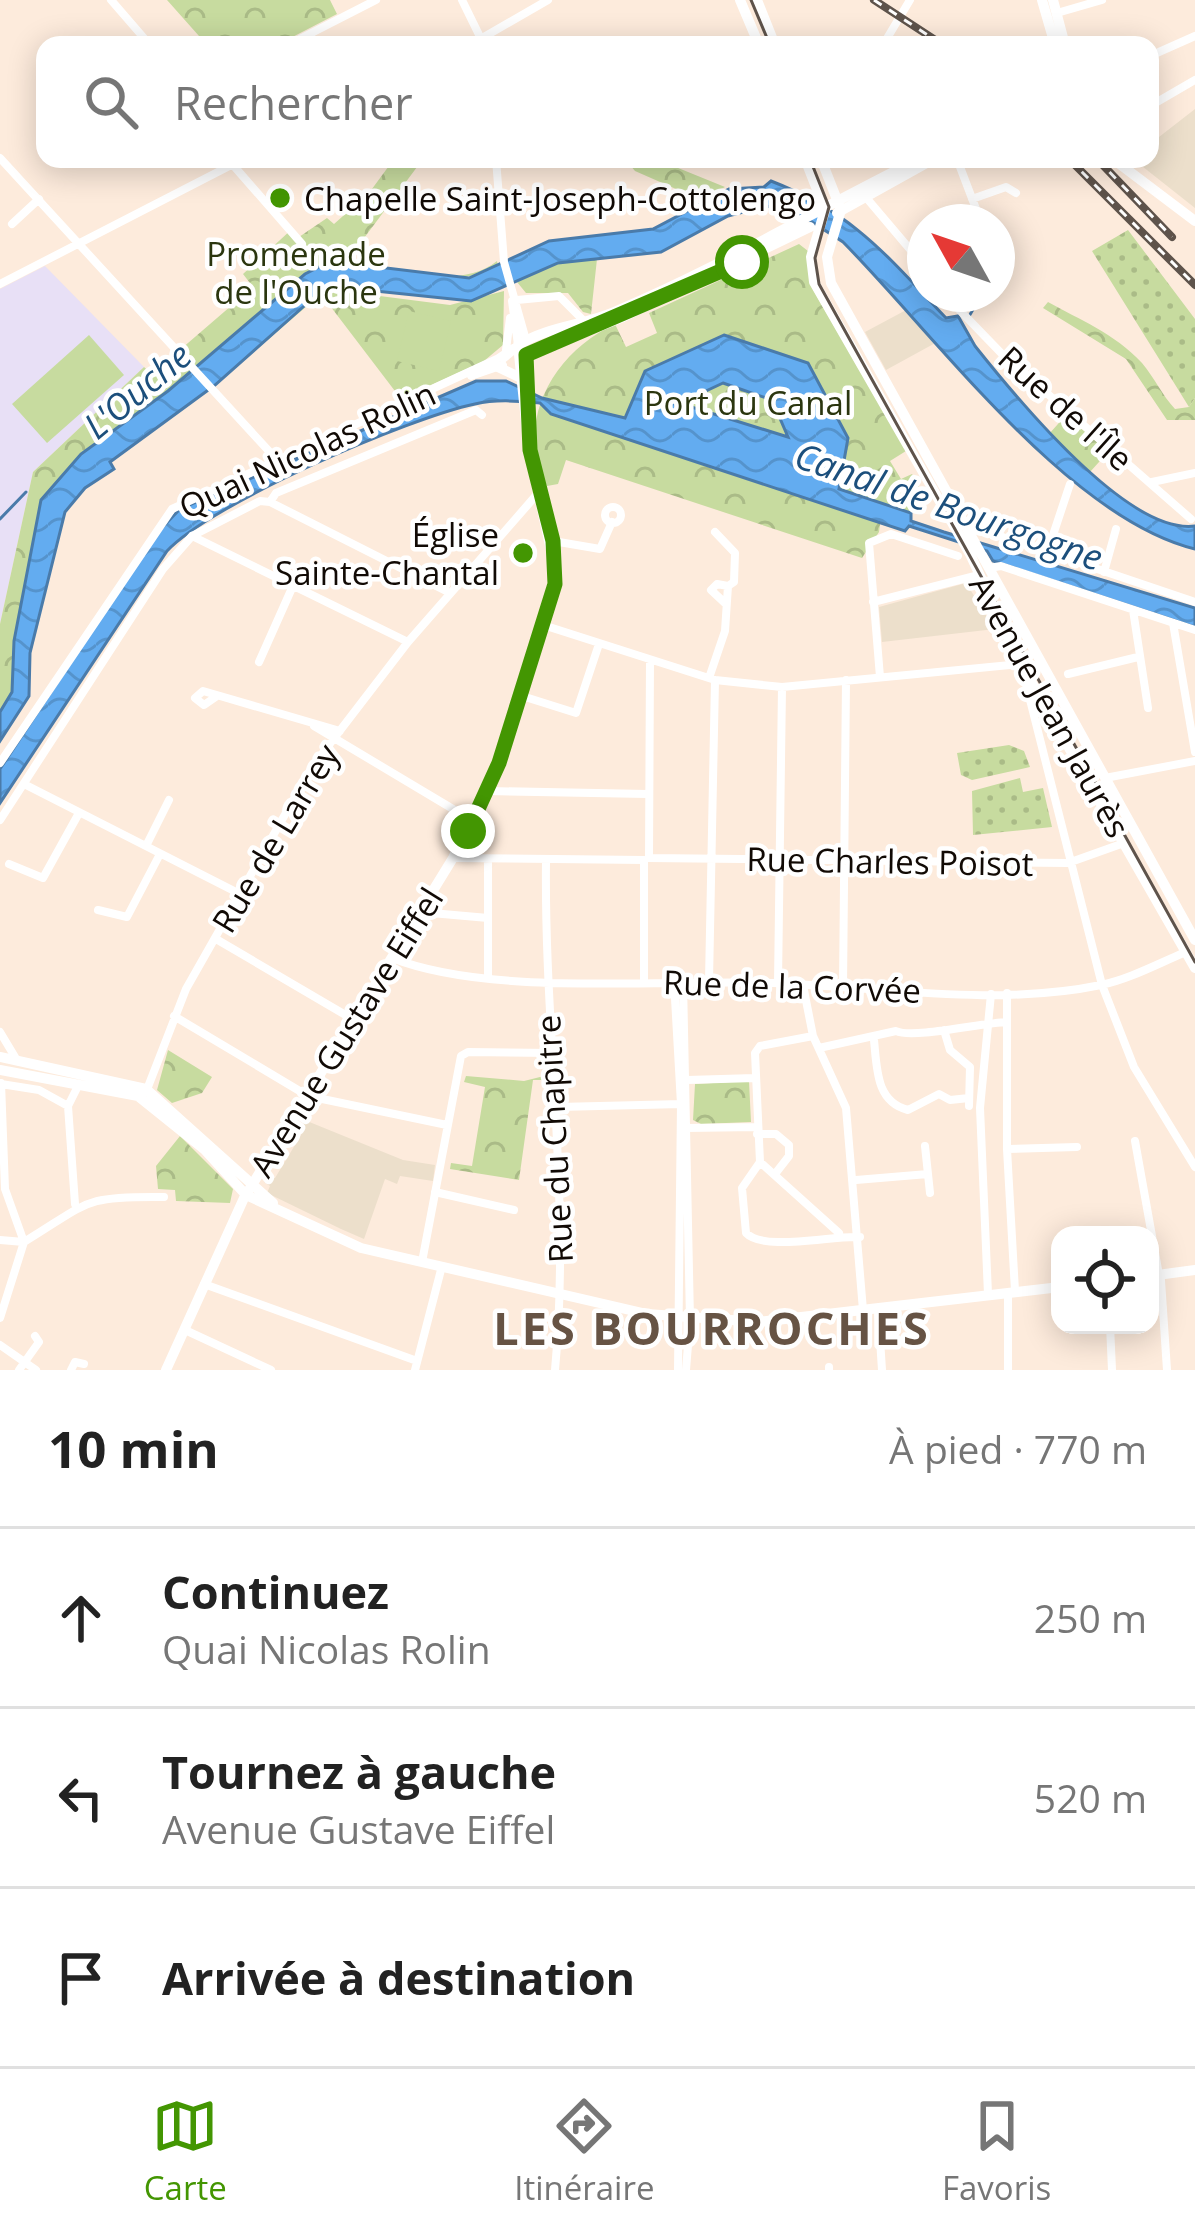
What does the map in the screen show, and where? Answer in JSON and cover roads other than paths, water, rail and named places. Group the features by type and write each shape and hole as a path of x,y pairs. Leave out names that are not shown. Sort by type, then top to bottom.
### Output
{"main road":[{"path":"740,0 755,36"},
{"path":"757,0 771,36"},
{"path":"1042,0 1054,36"},
{"path":"1053,0 1057,36"},
{"path":"809,168 829,211"},
{"path":"772,250 800,241 812,252 829,211 822,168"},
{"path":"829,211 903,168"},
{"path":"862,192 914,168"},
{"path":"1126,168 1195,217"},
{"path":"1135,168 1195,217"},
{"name":"Avenue Jean Jaurès","path":"829,211 835,235 827,257 829,276 986,563 1040,656 1060,678 1105,778 1191,923 1195,940"},
{"name":"Quai Nicolas Rolin","path":"741,258 772,250 829,211"},
{"name":"Quai Nicolas Rolin","path":"522,349 613,317 829,211"},
{"name":"Avenue Jean Jaurès","path":"812,252 816,286 952,522 964,555 1021,664 1195,968"},
{"name":"Quai Nicolas Rolin","path":"522,349 584,322 613,317"},
{"name":"Avenue Gustave Eiffel","path":"166,1370 249,1190 473,821 522,696 555,584 553,541 526,414 522,349"},
{"path":"498,367 509,368 524,382"},
{"path":"1021,664 1040,656"},
{"path":"0,1057 146,1095 235,1169 249,1190"},
{"path":"0,1070 77,1079"},
{"path":"146,1095 242,1184 279,1209 362,1248 562,1297 686,1320 759,1322 1051,1288"},
{"path":"235,1169 261,1170"},
{"path":"1159,1278 1195,1274"}],"street":[{"path":"111,0 142,36"},
{"path":"306,36 376,0"},
{"path":"462,0 480,36"},
{"path":"490,36 548,0"},
{"path":"888,36 910,0"},
{"path":"1057,14 1102,0"},
{"path":"1159,52 1195,36"},
{"path":"1159,101 1195,80"},
{"path":"0,158 278,460"},
{"path":"0,284 227,168"},
{"path":"236,168 302,244"},
{"path":"473,376 522,349 504,262 497,168"},
{"path":"960,168 974,204"},
{"path":"972,199 1006,187 1016,193"},
{"path":"862,192 907,246"},
{"path":"12,224 39,199"},
{"path":"515,300 560,296 584,322"},
{"path":"504,353 515,300"},
{"name":"Rue de l'Île","path":"961,312 1002,354 1191,520"},
{"name":"Quai Nicolas Rolin","path":"0,763 168,513 458,380 504,353 522,349"},
{"name":"Quai Nicolas Rolin","path":"458,380 498,367 522,349"},
{"path":"0,820 150,588 192,536 228,515 270,502 276,493 428,426 476,410 482,415"},
{"path":"1150,482 1195,473"},
{"path":"1047,553 1070,484"},
{"name":"Rue de Larrey","path":"146,1095 174,1016 336,735 408,643 540,491"},
{"path":"270,502 450,593"},
{"path":"553,541 600,549 612,522"},
{"path":"969,532 980,529 1195,602"},
{"path":"1104,572 1116,529"},
{"path":"709,981 712,679 725,631 735,553 715,532"},
{"path":"880,676 866,551 869,543 891,534 964,555"},
{"path":"192,536 408,643"},
{"path":"986,563 1195,630"},
{"path":"873,602 975,576"},
{"path":"726,604 711,590 717,584 728,586"},
{"path":"259,662 292,588"},
{"path":"1133,610 1148,707"},
{"path":"1173,623 1190,697 1195,752"},
{"path":"543,625 712,679 782,687 1021,664 1102,985 1134,1067 1195,1168"},
{"path":"522,696 576,713 598,644"},
{"path":"1060,678 1138,657"},
{"path":"644,980 650,861 650,660"},
{"path":"843,987 846,680"},
{"path":"778,983 782,687"},
{"path":"217,696 336,735 473,821"},
{"path":"1105,778 1195,761"},
{"path":"24,784 242,895"},
{"path":"488,791 648,794"},
{"path":"146,846 170,797"},
{"path":"9,864 43,882 79,813"},
{"name":"Rue Charles Poisot","path":"453,858 1068,863 1125,842"},
{"path":"98,910 127,917 160,854"},
{"path":"488,860 488,976"},
{"name":"Rue du Chapitre","path":"546,861 544,980 558,1107 562,1297 555,1370"},
{"path":"420,912 488,918"},
{"path":"216,939 354,1020"},
{"name":"Rue de la Corvée","path":"392,958 488,976 544,980 778,983 991,994 1102,985 1186,952"},
{"path":"679,981 686,1320 682,1370"},
{"path":"803,985 813,1036 846,1108 856,1180 863,1310"},
{"path":"1007,993 1008,1370"},
{"path":"988,1294 980,1108 991,994"},
{"path":"174,1016 308,1096 447,1126"},
{"path":"819,1048 874,1040 896,1031 905,1036 931,1028 1007,1022"},
{"path":"874,1040 879,1080 887,1100 898,1108 908,1111 939,1094 969,1102 970,1067 950,1050 944,1030"},
{"path":"813,1036 760,1046 755,1078 760,1162 742,1188 751,1240 860,1237"},
{"path":"0,1038 21,1062"},
{"path":"422,1262 461,1056 468,1052 553,1053"},
{"path":"683,1080 755,1078"},
{"path":"76,1204 70,1102 77,1079"},
{"path":"24,1242 5,1189 0,1083 70,1102"},
{"path":"558,1107 684,1104"},
{"path":"684,1128 776,1134 789,1145 789,1156 775,1174"},
{"path":"1135,1142 1147,1226"},
{"path":"925,1147 930,1193"},
{"path":"1007,1149 1077,1147"},
{"path":"760,1162 839,1234"},
{"path":"856,1180 928,1174"},
{"path":"435,1192 514,1210"},
{"path":"1,1314 24,1242 76,1204 109,1196 164,1197"},
{"path":"0,1240 24,1242"},
{"path":"204,1284 416,1365 442,1266"},
{"path":"878,1308 881,1370"},
{"path":"1159,1309 1167,1370"},
{"path":"183,1329 271,1370"},
{"path":"1110,1334 1112,1370"},
{"path":"21,1366 39,1342 35,1336"},
{"path":"0,1345 21,1366 36,1370"},
{"path":"71,1370 75,1362 84,1364"}],"water":[{"path":"771,181 825,207 887,256 907,277 907,312 843,242 804,217 767,206 728,216 661,252 558,263 471,301 337,287 321,291 215,385 110,462 114,469 85,488 65,512 30,653 29,696 0,741 0,712 12,692 14,641 41,500 81,454 168,391 305,274 323,265 345,263 469,278 549,241 653,229 729,189 764,187"},
{"path":"907,312 958,316 975,346 1074,458 1137,509 1168,523 1195,526 1195,549 1147,531 1100,501 1052,463"},
{"name":"Canal de Bourgogne","path":"724,335 808,363 848,438 839,489 911,513 911,521 1195,608 1195,627 993,561 987,551 909,526 905,531 551,414 540,403 483,402 405,426 313,465 190,531 167,551 0,803 0,769 154,536 180,509 476,381 506,381 542,398 625,418 645,371","holes":["723,383 772,400 788,437 688,406 689,399"]}],"waterway":[{"name":"L'Ouche","path":"968,318 972,312"},
{"path":"0,519 26,492"}],"tram line":[{"path":"751,0 766,36"},
{"path":"814,168 829,207 815,258 819,284 1195,962"}],"railway":[{"path":"874,0 929,36"},
{"path":"1078,168 1195,285"},
{"path":"1106,168 1172,237"}],"place":[{"name":"Chapelle Saint-Joseph-Cottolengo","path":"280,198"},
{"name":"Église Sainte-Chantal","path":"523,553"}],"district":[{"name":"LES BOURROCHES","path":"712,1327"}],"park label":[{"name":"Promenade de l'Ouche","path":"296,272"},
{"name":"Port du Canal","path":"748,402"}]}
